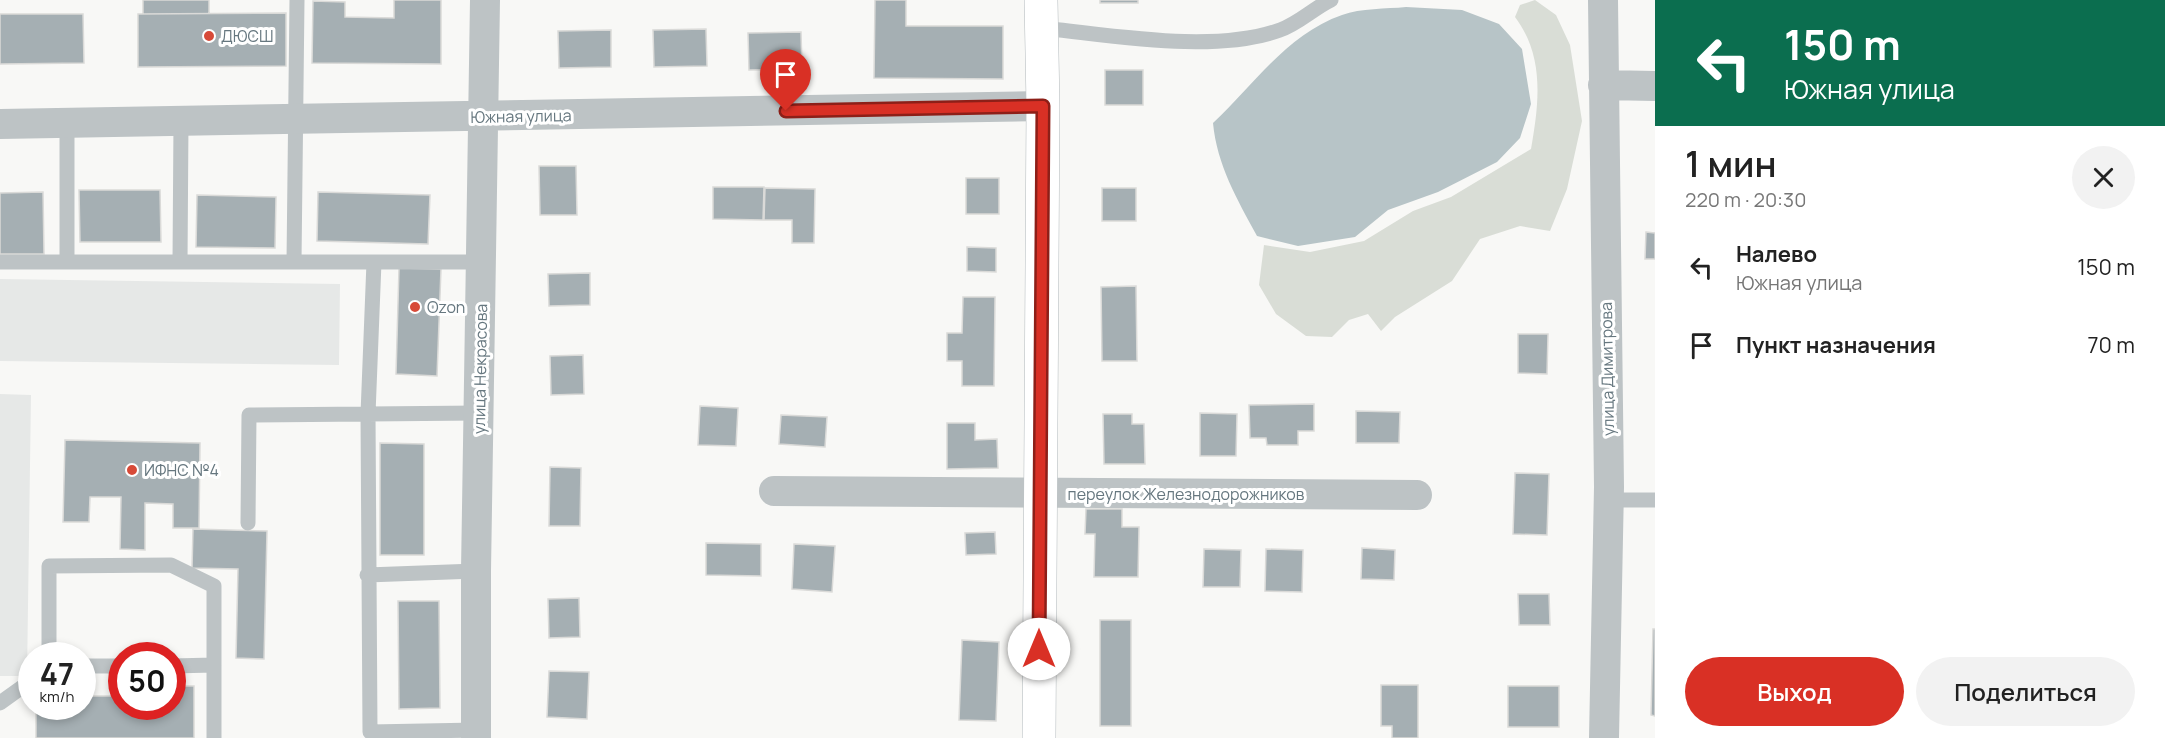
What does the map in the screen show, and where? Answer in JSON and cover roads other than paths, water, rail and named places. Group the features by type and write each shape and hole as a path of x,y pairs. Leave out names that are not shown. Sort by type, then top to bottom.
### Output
{"main road":[{"path":"1039,738 1043,106 1041,14"}],"street":[{"name":"улица Некрасова","path":"477,734 476,571 485,0"},
{"name":"улица Димитрова","path":"1603,0 1609,500 1604,738"},
{"path":"1604,84 1655,86"},
{"name":"Южная улица","path":"0,124 1043,106"},
{"name":"переулок Железнодорожников","path":"774,491 1417,495"}],"lane":[{"path":"294,262 297,0"},
{"path":"1041,14 1144,39 1234,42 1281,30 1332,0"},
{"path":"180,262 181,122"},
{"path":"67,123 67,262"},
{"path":"0,262 481,262"},
{"path":"375,262 368,414 367,575 370,732 477,734"},
{"path":"248,523 249,415 480,413"},
{"path":"1609,500 1655,500"},
{"path":"49,642 49,566 171,565 214,586 214,738"},
{"path":"367,575 476,571"},
{"path":"186,666 214,665"},
{"path":"0,703 18,690"}],"place":[{"name":"ДЮСШ","path":"209,36"},
{"name":"Ozon","path":"415,307"},
{"name":"ИФНС №4","path":"132,470"}]}
